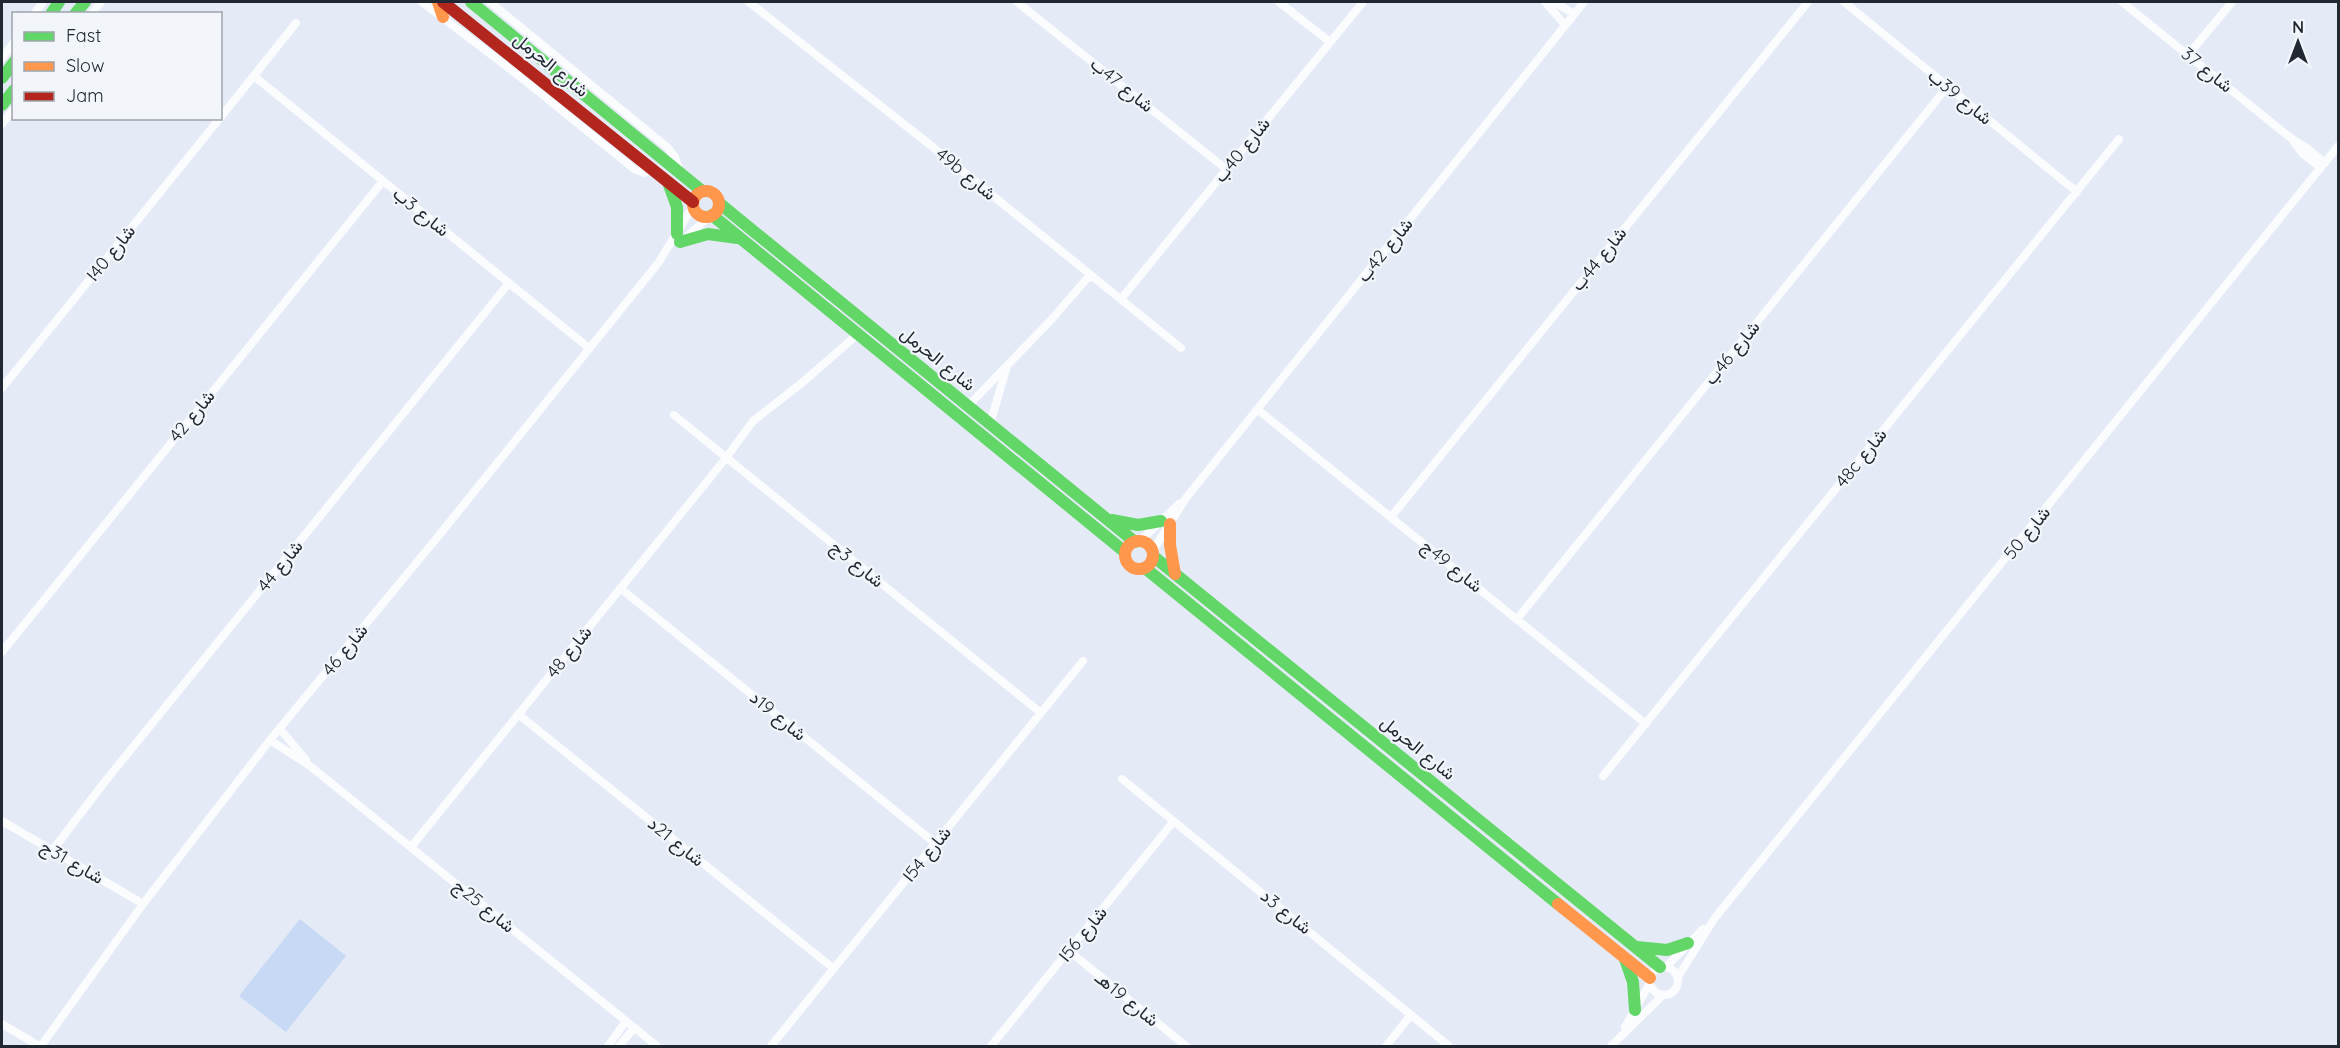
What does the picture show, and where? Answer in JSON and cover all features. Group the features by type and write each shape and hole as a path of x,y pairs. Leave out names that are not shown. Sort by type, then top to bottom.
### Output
{"street":[{"path":"422,2 634,169 644,173 655,170"},
{"path":"438,2 442,17"},
{"name":"شارع الحرمل","path":"443,2 655,170 693,204"},
{"name":"شارع الحرمل","path":"471,2 702,191"},
{"path":"490,2 667,147 678,162 681,174"},
{"name":"49b شارع","path":"748,2 1181,348"},
{"name":"شارع 47ب","path":"1017,2 1226,169"},
{"path":"1279,2 1330,42"},
{"name":"شارع 40ب","path":"1121,299 1363,2"},
{"path":"1545,2 1565,25"},
{"path":"1554,2 1574,14"},
{"name":"شارع 42ب","path":"1152,554 1166,523 1584,2"},
{"name":"شارع 44ب","path":"1391,517 1808,2"},
{"name":"شارع 39ب","path":"1844,2 2077,192"},
{"name":"شارع 37","path":"2122,2 2292,139 2302,153 2323,166"},
{"path":"2188,55 2232,2"},
{"name":"شارع 40ا","path":"222,116 296,23"},
{"path":"2,58 12,45"},
{"path":"2,78 12,65"},
{"name":"شارع 3ب","path":"254,76 589,348"},
{"name":"شارع 46ب","path":"1517,619 1948,86"},
{"path":"2,105 12,92"},
{"path":"2,124 12,112"},
{"name":"شارع 40ا","path":"2,388 218,120"},
{"name":"48c شارع","path":"1603,776 2119,139"},
{"name":"شارع 50","path":"1678,977 1714,919 2338,146"},
{"name":"شارع 42","path":"2,652 382,181"},
{"path":"667,181 677,207 679,238 724,234 742,239"},
{"path":"702,191 715,194 719,203 717,211 711,216 700,216 693,204 696,195 702,191"},
{"name":"شارع الحرمل","path":"719,203 967,407 1137,542"},
{"name":"شارع 46","path":"679,238 693,204"},
{"name":"شارع الحرمل","path":"711,216 1125,552"},
{"name":"شارع 46","path":"40,1047 143,904 270,740 679,238 711,216"},
{"path":"967,407 1051,320 1090,274"},
{"name":"شارع 44","path":"52,851 103,784 509,283"},
{"name":"شارع 48","path":"411,846 726,458 753,421 804,382 858,334"},
{"path":"990,424 1008,363"},
{"name":"شارع 49ج","path":"1257,409 1646,724"},
{"name":"شارع 3ج","path":"674,416 1041,713"},
{"path":"1106,518 1127,524 1166,523 1175,574"},
{"name":"شارع 42ب","path":"1137,542 1166,523"},
{"path":"1137,542 1148,545 1152,554 1150,563 1145,568 1130,566 1125,558 1125,552 1129,546 1137,542"},
{"name":"شارع الحرمل","path":"1152,554 1635,947 1663,967"},
{"name":"شارع الحرمل","path":"1145,568 1623,956 1650,981"},
{"name":"شارع 19د","path":"620,588 935,843"},
{"name":"شارع 54ا","path":"771,1047 1083,661"},
{"name":"شارع 21د","path":"518,714 834,969"},
{"name":"شارع 25ج","path":"280,729 310,766"},
{"name":"شارع 25ج","path":"270,740 310,766 411,846 657,1047"},
{"name":"شارع 3د","path":"1122,779 1449,1047"},
{"name":"شارع 31ج","path":"2,821 143,904"},
{"name":"شارع 56ا","path":"991,1047 1174,821"},
{"name":"شارع 50","path":"1663,967 1714,919"},
{"path":"1635,947 1667,950 1688,943"},
{"name":"شارع 19هـ","path":"1069,951 1186,1047"},
{"path":"1623,956 1633,982 1635,1010"},
{"path":"1611,1047 1635,1010 1653,973 1663,967 1672,969 1678,977 1678,985 1674,991 1663,995 1618,1038"},
{"path":"1650,981 1653,990 1663,995"},
{"path":"1386,1047 1411,1016"},
{"path":"608,1047 626,1021"},
{"path":"2,1024 40,1047"},
{"path":"619,1047 634,1028"}],"shaded area":[{"path":"300,919 346,956 286,1032 239,996"}],"traffic: fast":[{"path":"52,12 59,2"},
{"path":"77,12 85,2"},
{"path":"471,2 702,191"},
{"path":"2,78 12,65"},
{"path":"2,105 12,92"},
{"path":"669,185 677,207 677,234"},
{"path":"719,203 1135,542"},
{"path":"712,215 1125,552"},
{"path":"680,242 708,234 737,238"},
{"path":"1112,520 1138,525 1161,521"},
{"path":"1153,556 1660,967"},
{"path":"1145,568 1558,904"},
{"path":"1637,947 1667,950 1688,943"},
{"path":"1625,959 1633,982 1635,1010"}],"traffic: slow":[{"path":"438,2 443,17"},
{"path":"706,191 715,195 719,204 715,213 706,217 697,213 693,204 697,195 706,191"},
{"path":"1170,524 1170,545 1175,574"},
{"path":"1139,541 1149,545 1153,555 1149,565 1139,569 1129,565 1125,555 1129,545 1139,541"},
{"path":"1558,904 1650,978"}],"traffic: jam":[{"path":"443,2 693,202"}]}
